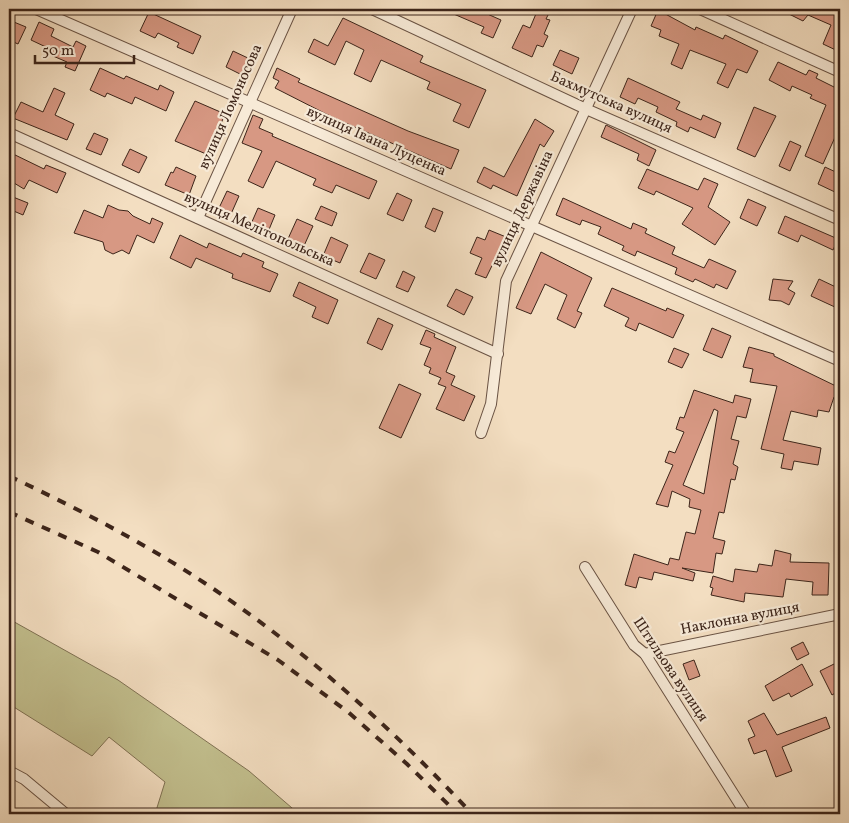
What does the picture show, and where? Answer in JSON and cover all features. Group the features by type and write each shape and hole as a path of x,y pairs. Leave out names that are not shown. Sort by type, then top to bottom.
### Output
{"street":[{"name":"вулиця Івана Луценка","path":"36,9 249,104 840,361"},
{"name":"вулиця Ломоносова","path":"198,218 292,9"},
{"name":"Бахмутська вулиця","path":"372,9 586,109 840,220"},
{"name":"вулиця Державіна","path":"481,432 491,404 506,281 632,9"},
{"path":"700,9 840,72"},
{"name":"вулиця Мелітопольська","path":"9,133 498,354"},
{"name":"Штильова вулиця","path":"586,567 634,645 645,654 746,814"},
{"name":"Наклонна вулиця","path":"645,654 840,614"},
{"path":"9,771 24,779 66,814"}],"shaded area":[{"path":"9,619 118,680 249,771 299,814 155,814 165,782 109,737 92,756 9,704"}],"building":[{"path":"442,9 476,9 501,20 493,38 481,33 484,27"},
{"path":"538,9 551,9 546,19 550,20 544,34 548,36 543,47 537,45 532,57 512,48 523,25 530,28"},
{"path":"779,9 840,9 840,52 823,44 831,25 808,15 803,21"},
{"path":"658,10 695,30 696,27 723,39 725,35 758,51 747,73 737,69 728,88 717,83 726,64 690,50 682,69 671,64 679,44 659,36 661,30 651,26"},
{"path":"149,12 201,36 193,54 177,47 179,43 158,33 155,38 140,31"},
{"path":"343,18 423,56 420,62 486,90 469,128 453,121 461,104 427,89 430,82 381,60 371,82 354,74 364,50 346,41 335,65 308,52 314,39 328,46"},
{"path":"9,20 26,27 18,44 9,40"},
{"path":"39,22 54,29 51,36 73,47 76,41 86,46 75,71 65,67 67,62 46,53 48,48 31,40"},
{"path":"560,50 579,58 572,74 553,65"},
{"path":"233,51 250,59 242,75 226,67"},
{"path":"778,62 806,75 809,70 818,74 816,78 840,90 840,126 823,164 805,156 826,105 810,98 812,95 792,86 790,91 769,80"},
{"path":"100,68 124,79 126,76 158,90 160,85 174,92 166,111 135,97 132,104 107,93 105,97 90,90"},
{"path":"277,68 300,79 298,82 408,131 459,150 451,169 334,118 275,88 279,81 273,78"},
{"path":"628,78 680,102 676,109 701,120 703,115 721,123 715,138 690,127 688,132 676,126 677,122 656,112 658,107 638,98 635,104 620,97"},
{"path":"54,88 65,93 55,115 74,124 67,140 13,118 21,102 43,112"},
{"path":"195,101 225,114 212,145 215,146 211,156 175,141"},
{"path":"754,107 776,116 755,157 737,149"},
{"path":"253,115 263,119 259,128 273,134 272,136 377,181 369,199 336,185 332,193 313,185 316,179 276,161 263,188 248,181 262,151 242,143"},
{"path":"535,119 554,131 544,147 540,144 517,196 493,185 491,189 477,182 484,167 504,177"},
{"path":"606,125 656,150 649,166 637,160 639,154 601,137"},
{"path":"94,133 108,139 101,155 86,149"},
{"path":"790,141 801,146 790,171 779,166"},
{"path":"130,149 147,157 139,173 122,165"},
{"path":"9,152 44,169 46,165 66,173 57,193 29,180 24,189 9,180"},
{"path":"176,167 196,176 189,195 165,185 171,172 173,173"},
{"path":"825,167 840,174 840,185 837,193 818,184"},
{"path":"647,169 698,190 704,178 718,184 708,207 730,222 715,245 682,224 693,208 656,191 654,195 638,188"},
{"path":"227,191 239,196 231,214 219,208"},
{"path":"397,193 412,200 403,221 387,214"},
{"path":"13,197 28,203 23,215 9,209"},
{"path":"563,198 631,229 633,223 647,229 645,233 675,247 672,254 704,268 709,259 736,271 727,289 716,284 714,288 695,279 693,282 675,274 677,268 637,251 635,256 622,250 624,246 598,234 601,227 582,220 580,225 556,215"},
{"path":"748,199 766,207 757,226 740,218"},
{"path":"108,205 119,210 128,211 133,216 150,224 152,218 163,223 154,243 137,235 129,254 122,250 113,254 105,250 103,242 74,233 84,210 103,218"},
{"path":"321,206 337,213 332,226 315,219"},
{"path":"258,208 275,215 268,232 251,224"},
{"path":"433,208 443,212 435,232 425,227"},
{"path":"785,216 838,239 833,250 801,235 798,242 778,233"},
{"path":"297,219 313,226 303,248 287,241"},
{"path":"489,230 506,237 486,278 475,274 482,258 470,253 477,237 485,240"},
{"path":"180,235 207,248 209,243 241,257 243,253 264,262 262,267 278,274 270,292 232,278 233,274 196,258 191,268 170,258"},
{"path":"331,237 348,245 340,263 323,256"},
{"path":"541,252 592,278 577,311 582,313 575,328 557,319 567,295 545,284 531,314 516,308"},
{"path":"369,253 385,260 376,279 360,272"},
{"path":"403,271 415,277 408,292 396,287"},
{"path":"773,279 793,281 788,289 795,293 789,305 781,301 769,300"},
{"path":"819,279 840,289 840,301 837,308 811,296"},
{"path":"299,282 338,300 328,324 312,317 316,307 293,296"},
{"path":"612,288 666,311 667,308 684,315 673,338 639,323 636,331 625,326 629,318 604,306"},
{"path":"456,289 473,297 464,315 447,306"},
{"path":"378,318 393,325 382,350 367,343"},
{"path":"712,328 731,336 722,358 703,350"},
{"path":"426,330 435,334 434,337 456,347 446,372 455,376 451,385 475,396 464,421 436,409 446,387 438,384 441,378 429,373 431,368 424,365 431,348 420,344"},
{"path":"749,347 774,354 774,356 840,388 840,400 834,397 829,412 818,410 817,417 791,411 783,440 821,448 818,465 794,461 792,470 781,468 784,454 761,449 777,386 750,382 753,369 743,367"},
{"path":"674,348 689,354 682,368 668,362"},
{"path":"399,384 421,394 401,438 379,428"},
{"path":"694,390 733,403 735,395 751,399 746,418 737,416 731,439 739,441 733,464 738,467 735,480 731,479 724,513 719,512 713,538 725,541 722,554 716,553 713,573 682,568 695,573 693,581 654,572 652,580 639,577 636,588 625,585 634,554 668,565 670,558 679,560 686,532 695,534 701,510 689,507 690,499 672,491 668,507 656,504 673,465 665,462 669,451 675,453 684,432 676,429 680,417 684,418","holes":["714,409 718,411 704,494 683,485"]},
{"path":"775,550 791,554 790,562 829,563 828,595 812,595 813,582 786,579 783,597 745,593 744,602 711,595 713,588 710,587 713,576 733,582 735,569 757,572 759,564 772,566"},
{"path":"803,642 809,654 797,660 791,648"},
{"path":"694,660 700,676 689,680 683,664"},
{"path":"840,661 840,690 832,695 820,671"},
{"path":"802,664 813,685 791,697 789,693 773,701 765,686"},
{"path":"764,713 777,735 826,717 830,728 782,747 792,771 776,777 766,750 754,754 748,739 755,736 748,721"}],"railway":[{"path":"9,476 119,532 183,569 261,623 299,652 371,714 406,746 472,814"},
{"path":"9,512 98,552 278,660 348,712 407,764 458,814"}]}
